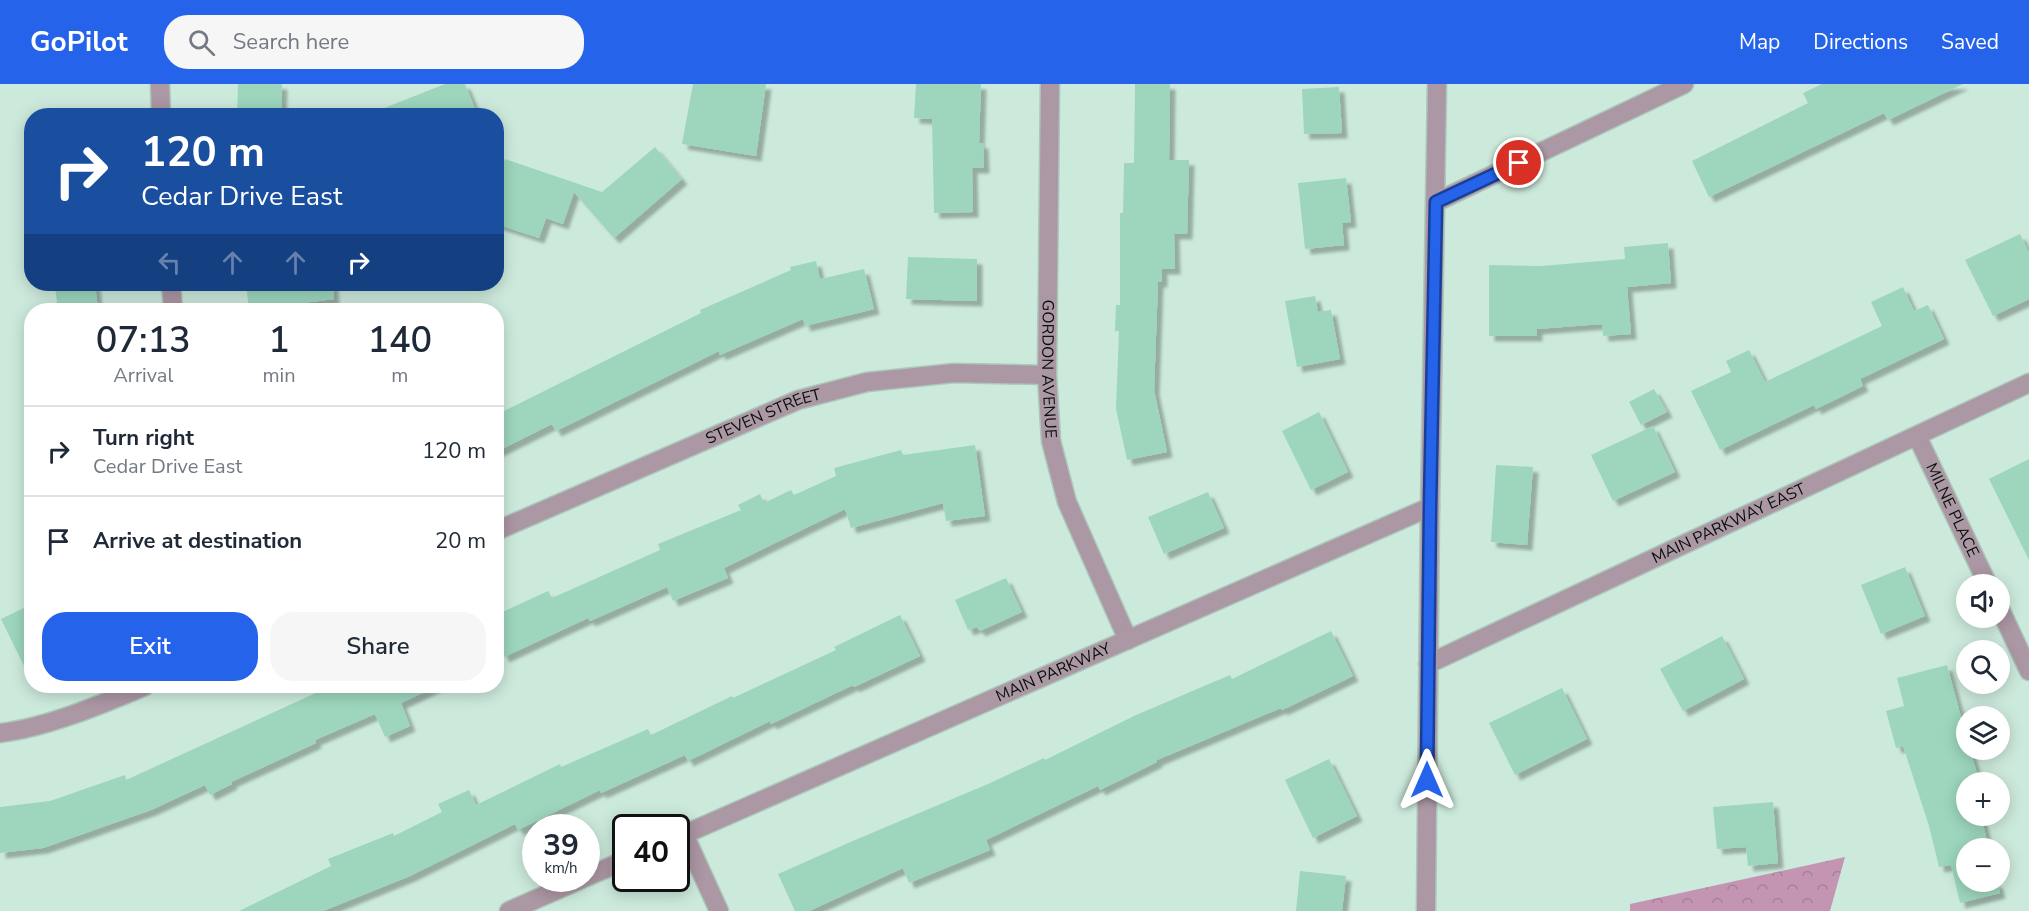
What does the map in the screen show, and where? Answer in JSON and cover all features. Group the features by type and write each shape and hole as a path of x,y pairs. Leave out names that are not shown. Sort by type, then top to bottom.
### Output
{"street":[{"path":"160,84 160,108"},
{"name":"GORDON AVENUE","path":"1050,84 1047,375 1051,441 1067,502 1128,640"},
{"path":"1426,911 1437,84"},
{"path":"1436,202 1684,84"},
{"name":"STEVEN STREET","path":"504,528 798,400 867,382 954,373 1047,375"},
{"name":"MAIN PARKWAY EAST","path":"1428,664 2029,383"},
{"name":"MILNE PLACE","path":"1917,436 1983,574"},
{"name":"MAIN PARKWAY","path":"690,832 1430,507"},
{"path":"2009,628 2029,671"},
{"path":"0,733 25,730 128,693"},
{"path":"690,855 719,911"},
{"path":"509,911 552,892"}],"green space":[{"path":"1845,857 1830,911 1630,911 1630,904"}],"building":[{"path":"238,84 282,84 281,108 237,108"},
{"path":"445,84 465,84 475,108 384,108"},
{"path":"693,84 766,84 756,156 682,144"},
{"path":"916,84 981,84 979,143 983,143 984,168 972,168 973,212 934,213 932,119 914,118"},
{"path":"1135,84 1170,84 1169,160 1189,160 1187,234 1174,234 1175,269 1162,269 1162,282 1158,282 1154,390 1167,452 1127,460 1116,409 1119,331 1115,331 1116,305 1120,305 1120,213 1123,213 1124,163 1134,163"},
{"path":"1822,84 1963,84 1888,120 1884,113 1709,197 1692,161 1808,103 1803,93"},
{"path":"1339,87 1342,133 1304,134 1302,89"},
{"path":"655,147 682,179 614,238 574,192 563,224 546,218 539,238 504,227 505,159 602,192"},
{"path":"1346,178 1351,222 1342,223 1344,245 1305,249 1298,183"},
{"path":"2020,234 2029,253 2029,299 1993,316 1965,260"},
{"path":"1668,243 1671,283 1627,287 1631,334 1603,336 1602,324 1537,329 1537,336 1489,336 1489,265 1541,266 1625,259 1624,247"},
{"path":"908,257 977,259 977,301 906,299"},
{"path":"816,261 820,279 864,269 874,309 805,326 803,319 720,355 719,351 556,431 552,424 504,448 504,411 701,313 700,310 791,270 790,267"},
{"path":"1903,287 1914,311 1928,305 1944,339 1860,379 1863,386 1816,409 1814,405 1720,450 1691,391 1731,372 1726,361 1749,350 1765,382 1882,326 1871,302"},
{"path":"56,291 96,291 97,303 57,303"},
{"path":"247,291 333,291 334,299 303,303 248,303"},
{"path":"1315,296 1318,312 1331,310 1340,359 1297,367 1285,301"},
{"path":"1654,389 1667,412 1641,425 1629,402"},
{"path":"1319,412 1348,472 1311,490 1282,431"},
{"path":"1653,426 1675,472 1613,501 1591,455"},
{"path":"975,445 985,516 946,521 943,503 851,528 845,509 724,568 728,578 673,601 667,587 590,621 588,618 504,657 504,611 548,591 552,598 660,550 658,544 741,510 738,505 760,494 764,503 791,490 794,495 836,476 834,468 901,450 903,455"},
{"path":"2029,459 2029,560 1989,479"},
{"path":"1496,465 1533,467 1527,545 1491,542"},
{"path":"1208,492 1224,528 1164,554 1148,517"},
{"path":"1905,567 1925,616 1881,634 1861,585"},
{"path":"1006,578 1022,612 980,631 977,627 968,630 955,600"},
{"path":"24,608 24,666 1,619"},
{"path":"900,615 920,656 771,724 770,721 688,761 685,755 601,793 600,790 551,814 522,814 522,828 518,830 515,824 410,876 323,911 239,911 331,866 328,859 393,833 394,836 442,812 438,804 469,790 476,805 560,764 561,767 648,729 651,735 836,650 834,647"},
{"path":"1331,631 1353,676 1282,710 1281,708 1157,760 1100,790 1098,786 986,840 990,850 909,883 903,868 809,911 795,911 778,874 1044,758 1045,760 1136,715 1230,675 1232,679"},
{"path":"1722,636 1744,679 1683,711 1660,669"},
{"path":"1947,665 1958,706 1956,706 1956,760 1973,760 1977,772 1956,772 1956,826 1983,826 1986,838 1956,838 1956,886 1951,865 1939,867 1929,826 1903,746 1896,748 1886,711 1904,706 1897,678"},
{"path":"1562,688 1587,739 1515,775 1489,723"},
{"path":"316,693 422,693 401,703 410,726 385,737 375,714 315,740 316,743 231,782 232,784 210,795 205,785 151,810 43,848 0,853 0,807 50,801 125,775 126,780"},
{"path":"1329,759 1357,816 1313,838 1285,780"},
{"path":"1773,802 1778,863 1748,866 1746,847 1717,849 1713,807"},
{"path":"1300,871 1346,876 1342,911 1296,911"},
{"path":"1957,892 2000,893 1960,903"}],"route":[{"path":"1427,780 1436,202 1519,163"}]}
